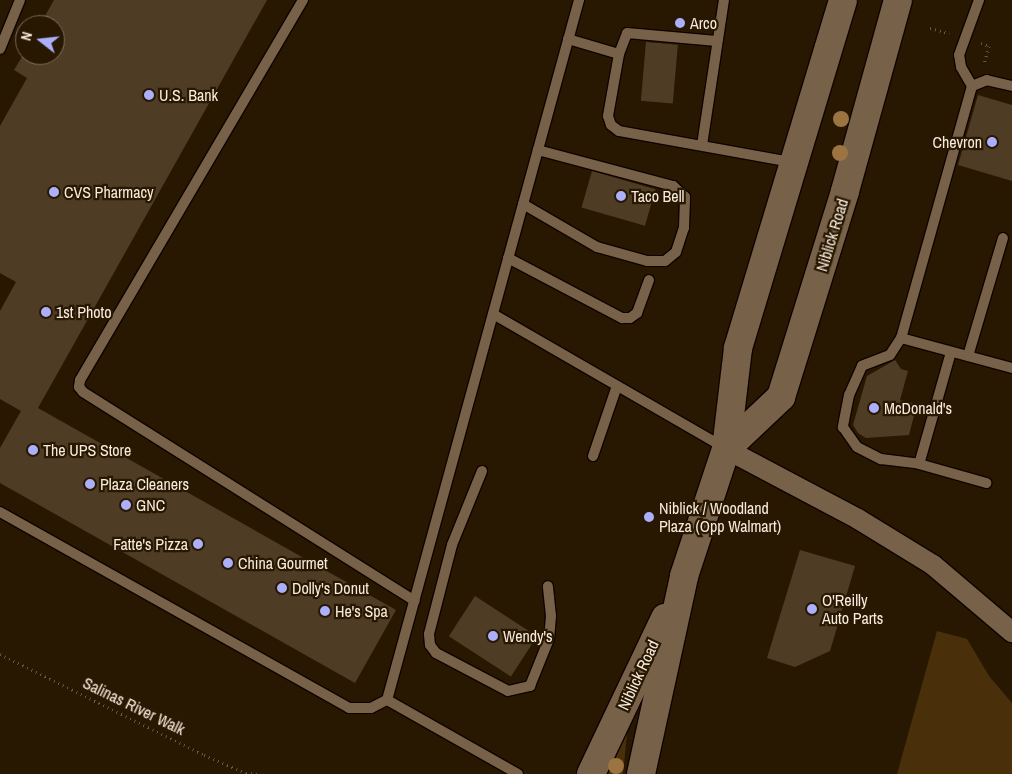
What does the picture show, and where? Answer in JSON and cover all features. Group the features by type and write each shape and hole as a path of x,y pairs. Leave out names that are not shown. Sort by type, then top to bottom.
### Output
{"main road":[{"name":"Niblick Road","path":"641,774 684,576 726,449 738,348 843,0"},
{"name":"Niblick Road","path":"726,449 781,397 845,192 898,0"},
{"name":"Niblick Road","path":"591,774 684,576"}],"street":[{"path":"726,449 858,520 933,565 1012,632"}],"lane":[{"path":"0,49 20,0"},
{"path":"303,0 80,380 79,387 83,392 415,601"},
{"path":"0,512 349,708 371,708 387,700 579,0"},
{"path":"702,145 724,0"},
{"path":"975,84 961,66 959,56 979,0"},
{"path":"717,41 627,33 619,54 608,116 611,125 619,131 794,162"},
{"path":"568,39 619,54"},
{"path":"975,84 987,80 1012,86"},
{"path":"975,84 901,338 890,355 862,366 849,395 843,427 857,447 881,459 919,464 986,483"},
{"path":"523,204 597,247 647,261 665,261 676,252 684,228 685,196 673,186 538,150"},
{"path":"968,356 1003,238"},
{"path":"508,258 622,318 630,318 637,313 648,280"},
{"path":"493,314 726,449"},
{"path":"901,338 1012,368"},
{"path":"919,464 951,352"},
{"path":"593,456 617,386"},
{"path":"482,471 452,545 429,634 430,645 436,653 508,691 530,686 540,669 549,639 551,616 548,586"},
{"path":"387,700 518,774"}],"path":[{"path":"930,28 955,35"},
{"path":"975,84 989,46 977,41"},
{"name":"Salinas River Walk","path":"0,654 204,755 246,773 258,774"}],"shaded area":[{"path":"937,631 967,639 989,676 1012,703 1012,774 897,774"},
{"path":"629,713 623,774 608,774"}],"building":[{"path":"54,0 267,0 38,408 396,610 355,683 0,483 0,448 21,411 0,399 0,311 16,282 0,273 0,126 27,78 14,70 17,65 65,65 65,15 46,15"},
{"path":"646,42 678,45 673,104 641,101"},
{"path":"978,95 1012,105 1012,181 958,165"},
{"name":"Taco Bell","path":"592,171 655,189 645,226 582,208"},
{"name":"McDonald's","path":"895,360 901,369 908,371 900,400 917,404 909,435 866,438 858,433 853,425 867,376"},
{"name":"O'Reilly Auto Parts","path":"800,550 855,566 830,651 795,667 767,658"},
{"name":"Wendy's","path":"475,596 537,636 511,677 449,636"}],"place":[{"name":"Arco","path":"680,23"},
{"name":"U.S. Bank","path":"149,95"},
{"name":"Chevron","path":"992,142"},
{"name":"CVS Pharmacy","path":"54,192"},
{"name":"Taco Bell","path":"621,196"},
{"name":"1st Photo","path":"46,312"},
{"name":"McDonald's","path":"874,408"},
{"name":"The UPS Store","path":"33,450"},
{"name":"Plaza Cleaners","path":"90,484"},
{"name":"GNC","path":"126,505"},
{"name":"Niblick / Woodland Plaza (Opp Walmart)","path":"649,517"},
{"name":"Fatte's Pizza","path":"198,544"},
{"name":"China Gourmet","path":"228,563"},
{"name":"Dolly's Donut","path":"282,588"},
{"name":"O'Reilly Auto Parts","path":"812,609"},
{"name":"He's Spa","path":"325,611"},
{"name":"Wendy's","path":"493,636"}]}
